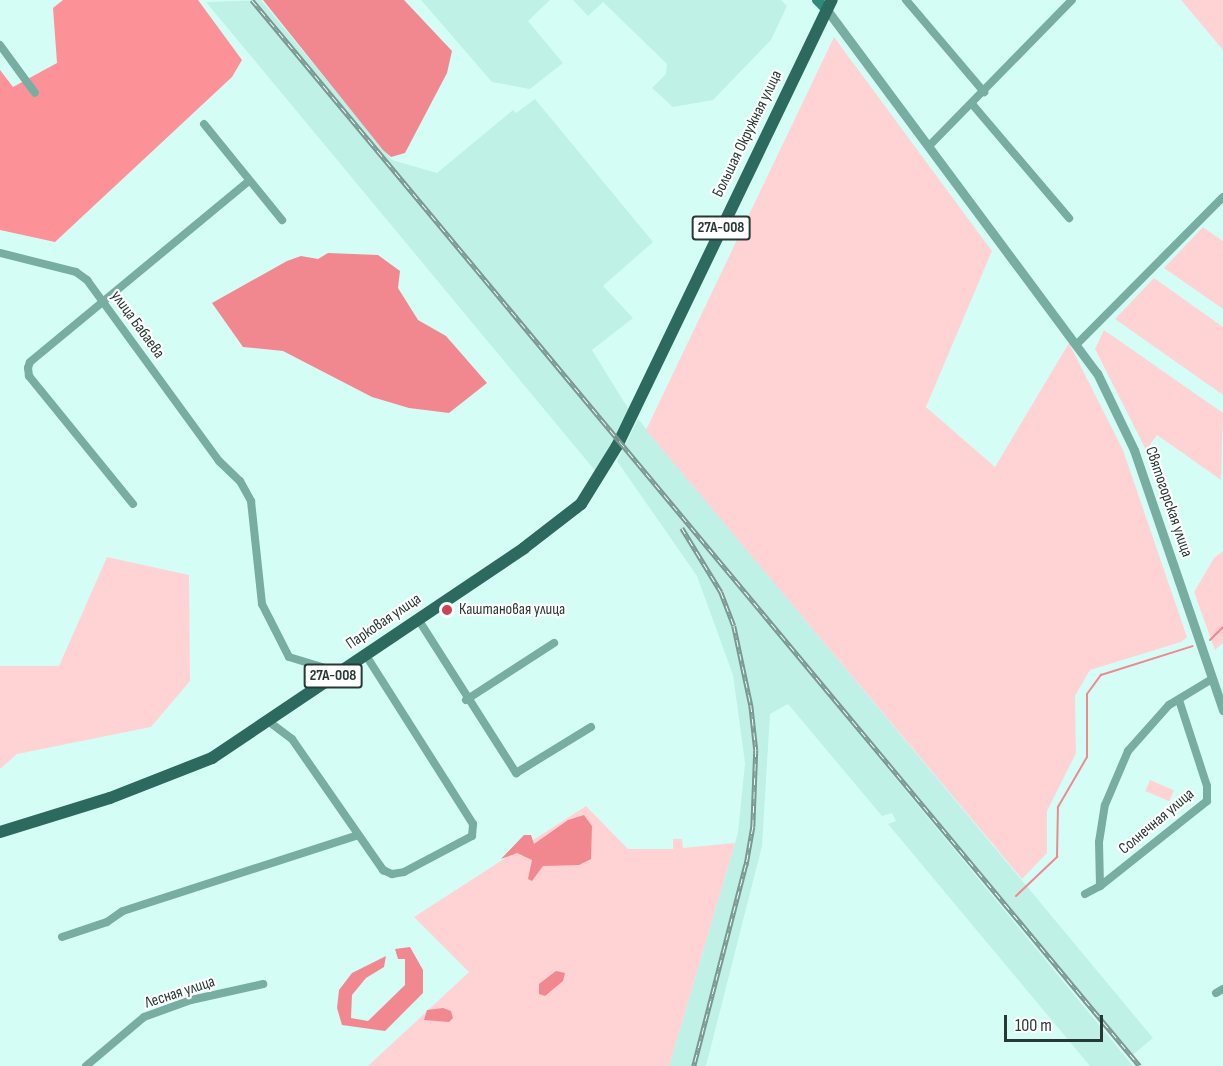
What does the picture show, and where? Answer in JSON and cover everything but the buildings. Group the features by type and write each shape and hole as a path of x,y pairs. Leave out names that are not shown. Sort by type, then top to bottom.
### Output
{"main road":[{"path":"817,0 829,5"},
{"name":"Большая Окружная улица","path":"617,446 829,5"},
{"name":"Парковая улица","path":"0,832 110,798 212,758 569,515 593,489 617,446"}],"street":[{"path":"906,0 984,92"},
{"path":"929,146 1072,0"},
{"name":"Святогорская улица","path":"829,5 929,146 1097,373 1134,450 1223,710"},
{"path":"0,45 35,93"},
{"path":"972,104 1069,218"},
{"path":"204,124 282,219"},
{"path":"133,504 29,375 30,362 249,181"},
{"path":"1077,344 1223,197"},
{"name":"улица Бабаева","path":"0,253 76,272 87,280 219,461 240,481 250,501 262,604 289,657 338,672"},
{"path":"418,619 466,700 516,772 591,727"},
{"path":"466,700 554,643"},
{"path":"268,721 292,739 383,870 392,874 404,872 475,830 365,654"},
{"name":"Солнечная улица","path":"1100,886 1099,842 1105,805 1128,751 1146,727 1179,700 1212,679"},
{"name":"Солнечная улица","path":"1085,894 1100,886 1206,801 1208,786 1179,700"},
{"path":"62,937 107,922 123,911 358,835"},
{"name":"Лесная улица","path":"86,1066 144,1017 191,1000 263,984"}],"shaded area":[{"path":"63,0 198,0 242,60 232,77 55,242 0,230 0,70 13,87 57,63 53,8"},
{"path":"261,0 392,160 437,173 513,110 516,113 535,99 653,242 603,286 633,318 592,350 629,410 597,473 206,2"},
{"path":"263,0 404,0 452,51 447,73 405,153 391,157 383,150"},
{"path":"421,0 550,0 528,21 563,63 530,89 492,82"},
{"path":"573,0 781,0 787,6 771,40 713,100 673,107 652,88 666,74 667,64 603,2 588,16"},
{"path":"1181,0 1223,0 1223,50"},
{"path":"834,37 992,251 926,407 995,467 1069,343 1123,450 1187,637 1181,642 1090,670 1075,696 1076,753 1047,811 1047,853 1022,879 646,430"},
{"path":"1203,227 1223,241 1223,309 1164,268"},
{"path":"328,253 378,255 400,271 398,288 418,320 446,336 487,383 449,413 409,408 372,397 283,351 243,347 212,303 287,261 301,256 318,259"},
{"path":"1154,278 1223,327 1223,395 1115,319"},
{"path":"1104,330 1223,413 1221,480 1157,435 1146,450 1095,349"},
{"path":"638,419 1153,1038 1129,1058 839,710 1133,1066 1090,1066 888,824 896,821 892,813 882,816 788,704 770,714 762,846 706,1066 669,1066 738,833 745,763 733,675 697,576 617,461"},
{"path":"1223,551 1223,643 1215,650 1194,592 1214,558"},
{"path":"107,557 189,575 190,681 151,727 17,754 0,769 0,666 59,666"},
{"path":"1150,780 1174,790 1169,801 1145,791"},
{"path":"586,806 628,849 673,849 673,839 682,839 683,848 735,843 669,1066 368,1066 469,972 414,917"},
{"path":"584,815 592,826 591,859 579,865 543,866 532,881 528,879 532,860 517,853 501,859 524,835 531,835 534,844 568,820"},
{"path":"410,947 423,970 423,993 385,1031 342,1025 337,1008 339,990 352,973 386,956 384,967 366,978 352,995 351,1018 368,1021 405,985 405,959 398,959 395,949"},
{"path":"556,971 565,973 563,981 545,996 539,994 539,984"},
{"path":"443,1008 451,1011 453,1018 449,1022 424,1020 427,1010"}],"waterway":[{"path":"1210,640 1223,627"},
{"path":"1016,896 1057,857 1058,807 1087,757 1087,694 1101,675 1193,646"}],"railway":[{"path":"252,0 1140,1066"},
{"path":"682,528 721,592 734,626 751,705 756,750 753,827 746,865 694,1066"}],"place":[{"name":"Каштановая улица","path":"447,610"}]}
